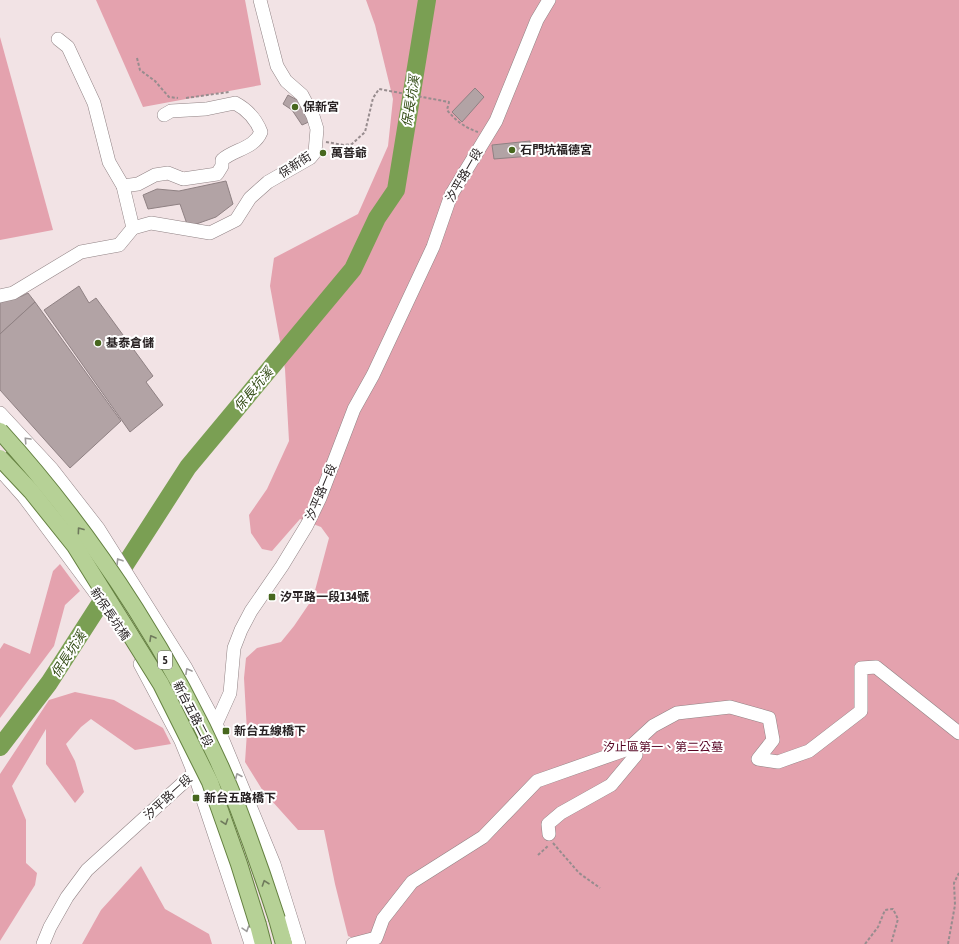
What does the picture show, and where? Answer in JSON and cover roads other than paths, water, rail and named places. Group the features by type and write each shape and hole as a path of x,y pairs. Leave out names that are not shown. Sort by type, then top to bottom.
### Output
{"main road":[{"name":"新台五路二段","path":"0,430 72,518 148,630 187,699 212,748 237,807 284,944"},
{"name":"新台五路二段","path":"0,458 31,491 75,546 162,684 210,782 237,857 263,944"}],"street":[{"name":"保新街","path":"133,228 152,223 210,233 236,220 250,198 268,182 310,158 315,152 317,129 313,116 302,95 286,80 277,66 260,0"},
{"name":"汐平路一段","path":"43,944 50,927 67,897 87,870 194,773 217,726 230,693 234,648 241,630 250,611 282,566 307,525 320,498 354,409 373,375 433,247 451,196 496,121 537,20 549,0"},
{"path":"0,296 13,293 82,252 119,245 133,228 123,186 108,162 94,103 80,69 68,47 58,39"},
{"path":"123,186 138,184 155,175 168,173 183,179 217,174 222,166 222,160 229,154 249,147 259,138 261,132 257,122 246,110 235,103 206,109 172,112 164,115"},
{"path":"0,413 52,469 98,528 186,668 217,726 274,864 299,944"},
{"name":"新保長坑橋","path":"0,470 24,497 85,578 132,648 181,741 194,773 251,944"},
{"path":"353,944 376,938 382,920 412,882 483,837 537,781 628,749 653,726 677,714 730,707 769,718 773,740 758,759 778,762 809,752 861,711 861,668 876,667 959,733"},
{"path":"551,838 548,824 561,813 611,785 617,780 636,755 634,744"}],"waterway":[{"name":"保長坑溪","path":"0,747 49,683 188,467 353,269 377,218 396,190 427,0"}],"place":[{"name":"保新宮","path":"295,107"},
{"name":"石門坑福德宮","path":"512,150"},
{"name":"萬善爺","path":"323,153"},
{"name":"基泰倉儲","path":"98,343"},
{"name":"汐平路一段134號","path":"272,597"},
{"name":"新台五線橋下","path":"226,731"},
{"name":"新台五路橋下","path":"196,798"}],"park label":[{"name":"汐止區第一、第二公墓","path":"663,747"}]}
